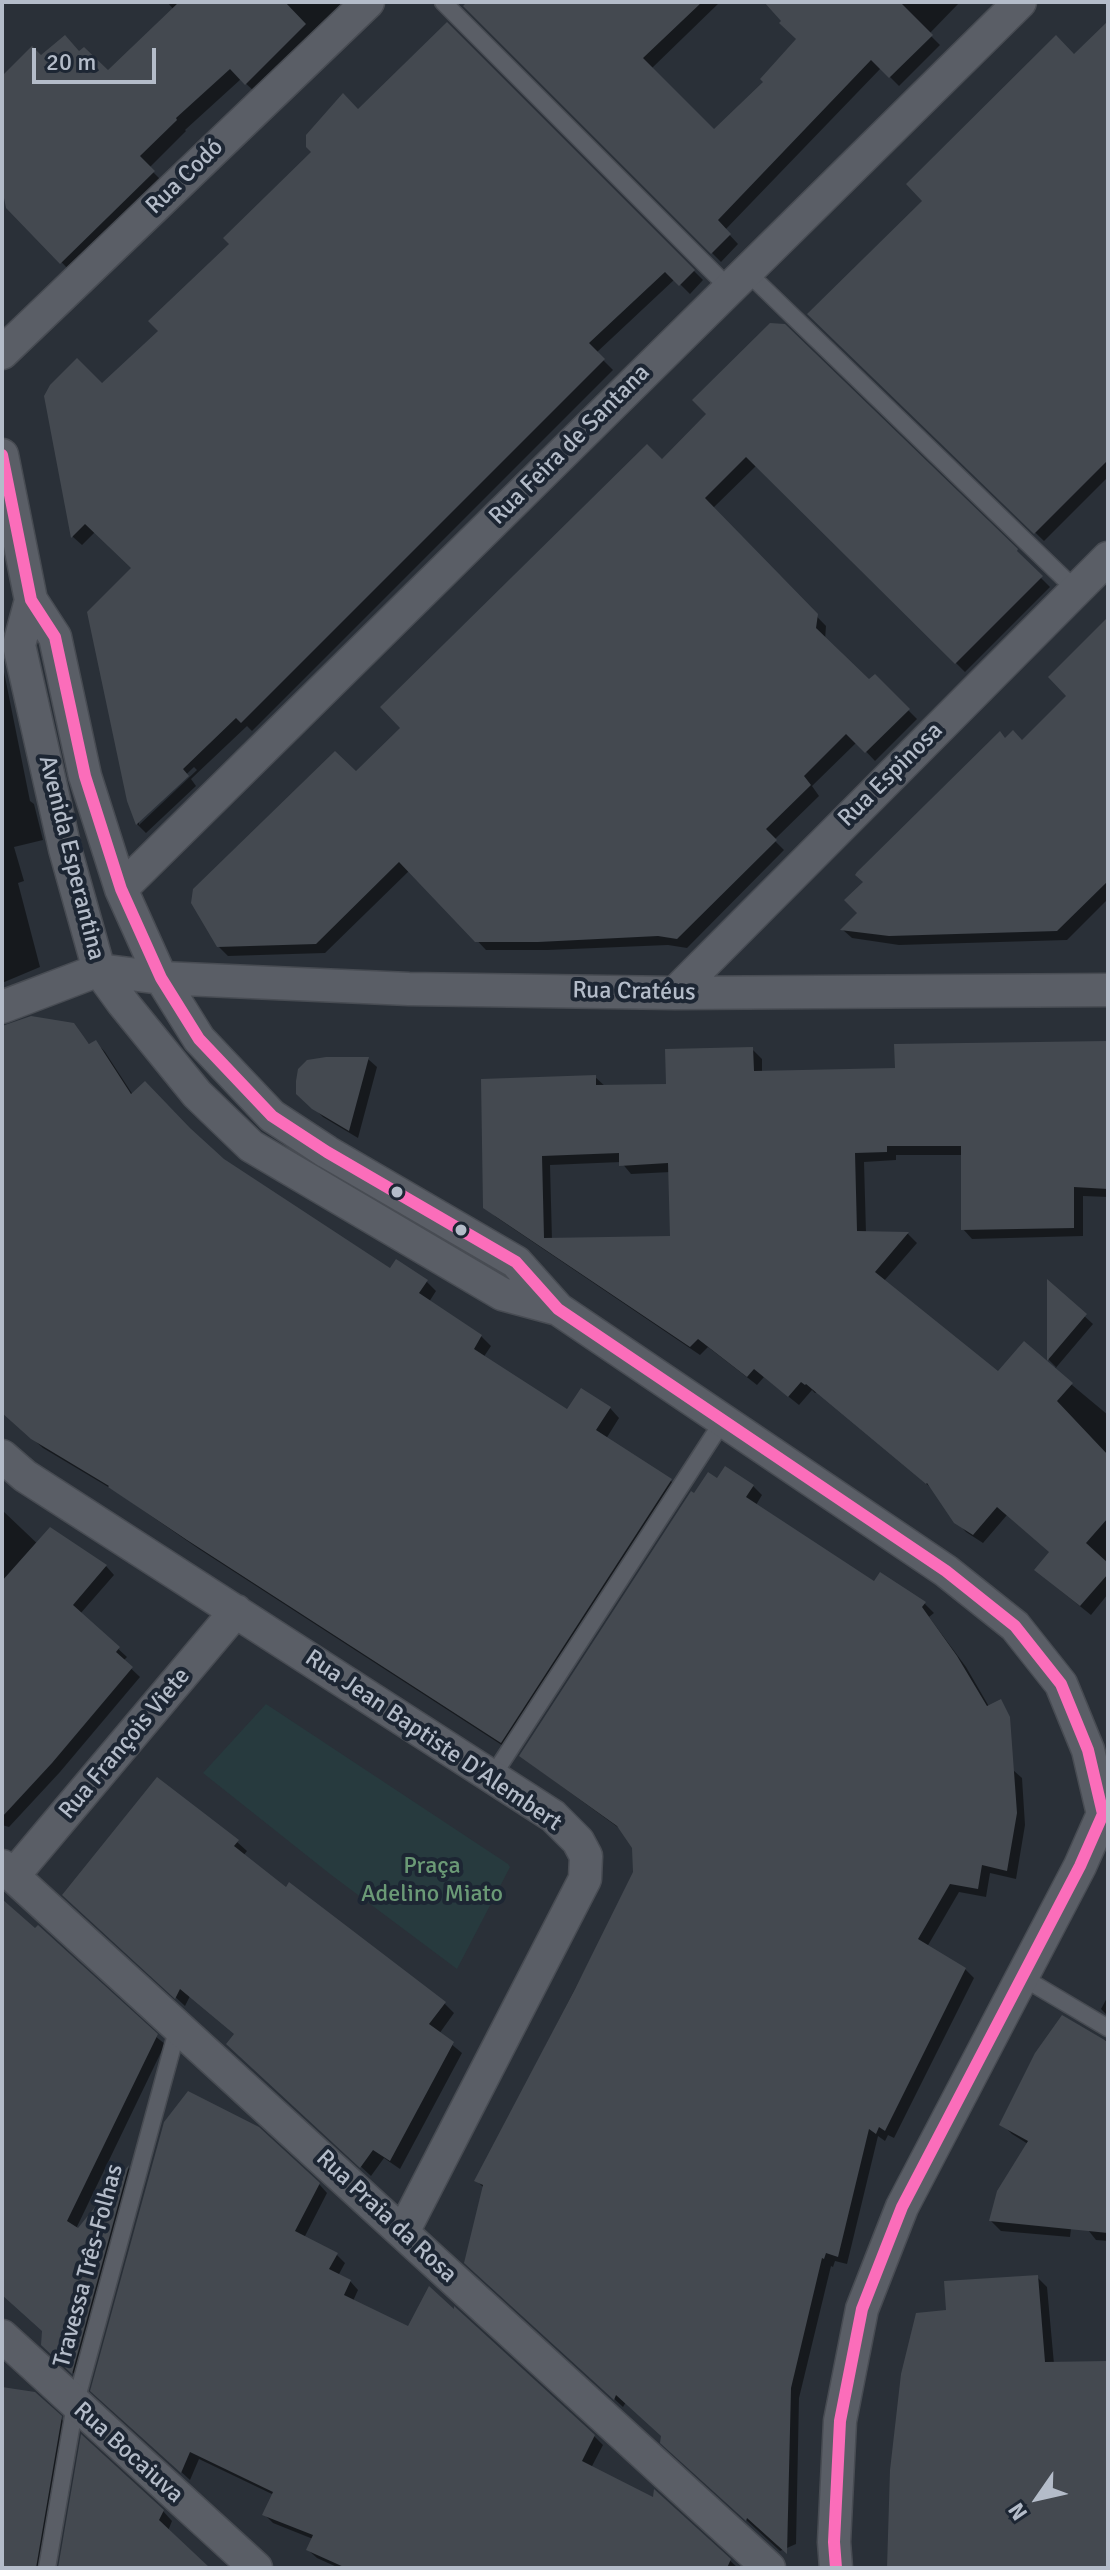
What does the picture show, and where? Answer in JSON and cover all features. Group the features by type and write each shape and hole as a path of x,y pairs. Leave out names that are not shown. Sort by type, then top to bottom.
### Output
{"street":[{"name":"Rua Codó","path":"2,353 368,2"},
{"name":"Rua Feira de Santana","path":"121,889 1020,2"},
{"name":"Avenida Esperantina","path":"2,455 31,600 55,637 85,776 121,889 161,978 199,1039 272,1116 327,1152 516,1262 558,1309 946,1571 1015,1626 1061,1684 1088,1750 1106,1812 902,2207 862,2309 840,2421 834,2542 836,2568"},
{"name":"Rua Espinosa","path":"675,993 1108,558"},
{"name":"Avenida Esperantina","path":"31,600 19,645 65,849 99,970 197,1094 251,1146 502,1294 558,1309"},
{"name":"Rua Cratéus","path":"99,970 161,978 409,989 675,993 1108,990"},
{"path":"2,1007 99,970"},
{"name":"Rua Jean Baptiste D'Alembert","path":"2,1456 25,1476 553,1816 578,1841 586,1856 585,1879 403,2232"},
{"name":"Rua François Viete","path":"8,1871 236,1611"},
{"name":"Rua Praia da Rosa","path":"8,1871 769,2568"},
{"name":"Rua Bocaiuva","path":"2,2336 256,2568"}],"lane":[{"path":"443,2 738,280 1076,590"},
{"path":"492,1777 723,1421"},
{"path":"1022,1977 1108,2028"},
{"name":"Travessa Três-Folhas","path":"47,2568 75,2405 178,2027"}],"green space":[{"name":"Praça Adelino Miato","path":"266,1704 508,1864 510,1867 457,1969 203,1773"}],"building":[{"path":"179,2 285,2 306,24 245,85 230,69 176,118 140,156 155,171 60,264 6,208 2,188 2,76 32,46 41,55 65,35 79,51 84,47 108,70"},
{"path":"467,2 702,2 643,58 714,129 763,82 760,79 796,39 764,2 900,2 933,35 889,78 871,60 718,220 731,234 711,254 463,6"},
{"path":"1108,21 1108,460 1034,534 807,314 922,201 906,184 1056,35 1074,54"},
{"path":"447,22 695,270 679,286 665,272 589,343 605,359 241,723 236,718 183,769 189,776 136,825 127,801 87,612 131,568 85,524 71,538 44,396 50,385 77,358 102,383 158,331 148,321 229,244 223,238 311,152 306,147 306,135 343,93 358,109"},
{"path":"770,323 785,324 1043,576 955,664 746,457 705,498 818,614 816,628 869,679 875,674 910,709 865,753 846,734 804,776 811,785 766,829 777,840 677,939 658,936 475,942 399,862 316,944 217,947 191,903 193,889 335,751 356,771 400,728 380,707 647,444 662,459 706,414 692,400"},
{"path":"1108,617 1108,881 1057,931 889,936 840,930 857,913 844,900 863,882 855,875 857,872 1000,731 1005,738 1013,730 1022,740 1066,696 1048,677"},
{"path":"31,1016 74,1023 89,1044 96,1040 131,1094 145,1081 224,1159 390,1268 396,1259 428,1280 419,1293 482,1335 474,1349 567,1409 581,1388 611,1407 596,1430 672,1479 501,1743 109,1486 31,1439 2,1413 2,1026"},
{"path":"1108,1041 1108,1189 1074,1187 1074,1228 961,1230 961,1146 887,1146 887,1152 855,1153 857,1231 909,1232 875,1272 998,1371 1024,1341 1073,1383 1057,1401 1108,1455 1108,1518 1086,1543 1108,1563 1108,1574 1080,1606 1034,1570 1049,1552 997,1507 973,1535 954,1523 927,1483 806,1384 801,1382 788,1397 754,1369 747,1377 698,1339 690,1347 483,1208 481,1079 596,1075 596,1085 666,1084 665,1049 753,1047 754,1071 895,1068 894,1044","holes":["619,1153 619,1166 668,1163 670,1236 544,1238 542,1156"]},
{"path":"369,1057 349,1131 312,1109 296,1094 298,1069 307,1060"},
{"path":"1047,1279 1087,1314 1047,1361"},
{"path":"725,1466 754,1485 746,1497 874,1581 880,1572 926,1602 922,1607 987,1706 1001,1699 1010,1717 1017,1813 1007,1871 982,1865 978,1889 950,1884 918,1939 966,1968 885,2131 879,2127 876,2134 869,2129 838,2257 826,2253 822,2258 791,2388 787,2554 660,2443 661,2436 616,2395 614,2400 464,2263 483,2185 474,2181 633,1872 632,1848 617,1826 519,1756 691,1491 694,1493 708,1472 717,1478"},
{"path":"50,1527 107,1565 73,1605 120,1647 116,1652 133,1667 2,1817 2,1581"},
{"path":"157,1777 239,1840 234,1846 286,1887 289,1882 446,2002 429,2024 454,2042 390,2161 373,2150 360,2168 226,2044 234,2034 180,1989 175,1999 62,1895"},
{"path":"2,1899 35,1928 38,1925 158,2034 67,2221 78,2228 129,2165 72,2374 41,2345 42,2331 2,2295"},
{"path":"1062,2015 1108,2042 1108,2233 989,2221 997,2191 1028,2141 999,2125 1035,2053"},
{"path":"188,2091 259,2127 320,2183 295,2231 338,2253 329,2269 351,2280 344,2295 408,2326 429,2286 595,2435 582,2461 653,2497 654,2489 731,2559 727,2568 346,2568 306,2550 313,2535 262,2515 273,2492 190,2452 181,2473 90,2391 164,2122"},
{"path":"1038,2275 1045,2362 1108,2361 1108,2568 887,2568 890,2470 901,2374 916,2313 946,2310 944,2281"},
{"path":"2,2387 35,2392 62,2416 36,2568 2,2568"},
{"path":"81,2434 164,2510 159,2520 210,2568 58,2568"}],"transit line":[{"path":"2,455 31,600 55,637 85,776 121,889 161,978 199,1039 272,1116 327,1152 516,1262 558,1309 946,1571 1015,1626 1061,1684 1088,1750 1103,1814 1080,1866 902,2207 862,2309 840,2421 834,2542 836,2568"}]}
